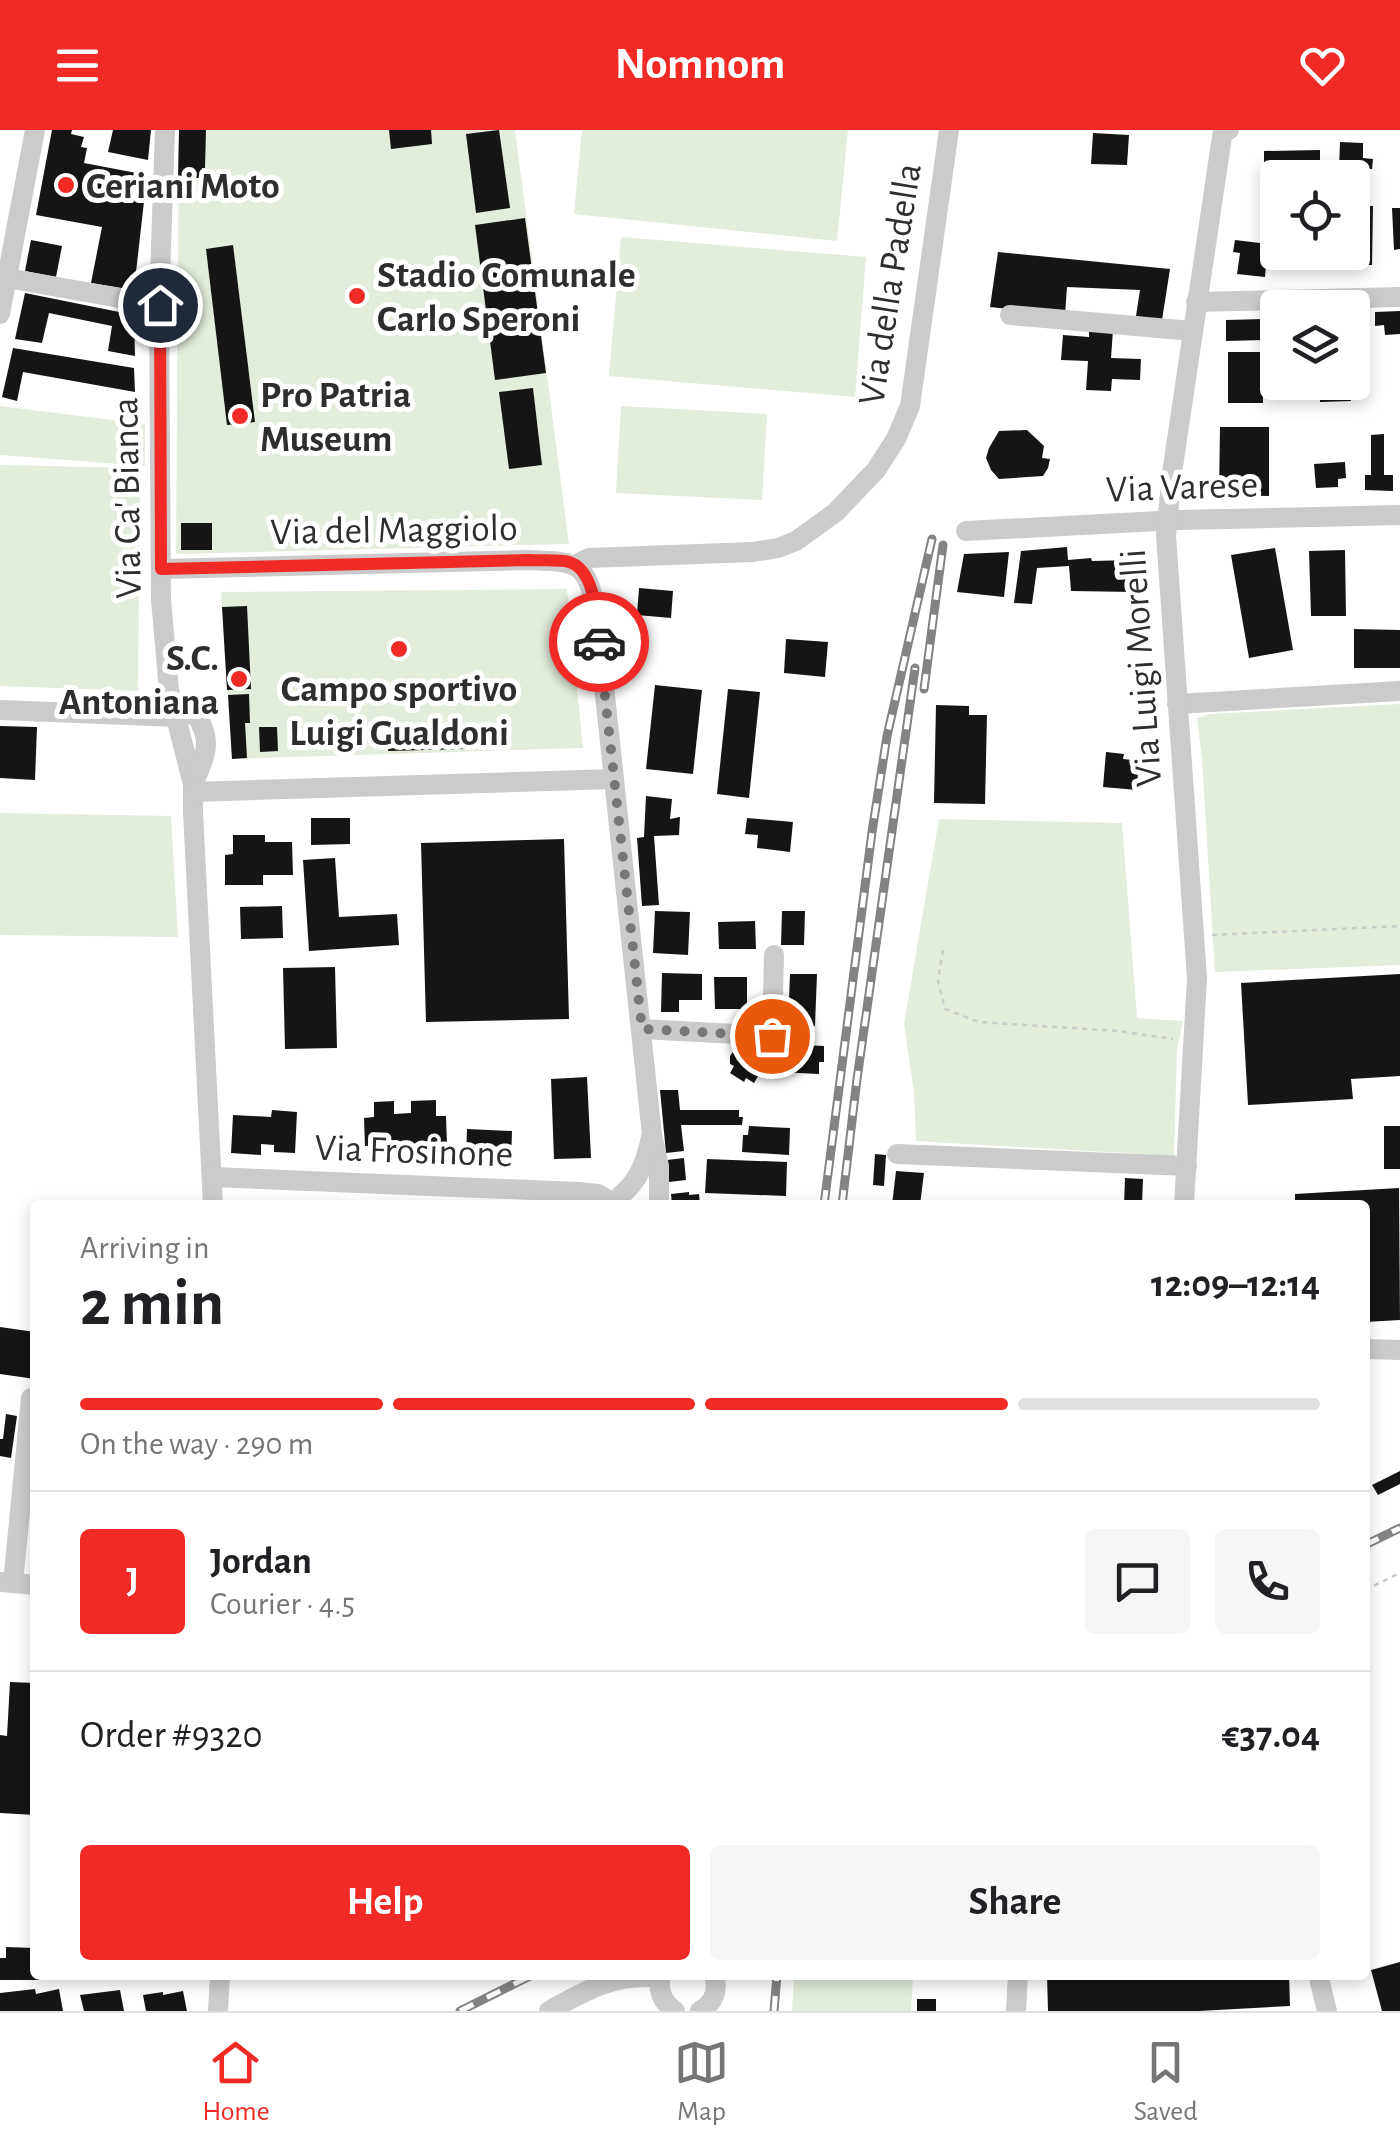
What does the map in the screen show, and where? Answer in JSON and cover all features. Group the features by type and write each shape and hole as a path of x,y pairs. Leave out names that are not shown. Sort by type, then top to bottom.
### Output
{"street":[{"path":"0,314 7,278 9,215 35,130"},
{"name":"Via Ca' Bianca","path":"166,130 160,305 161,600 168,686 186,715 182,744 193,788 213,1200"},
{"name":"Via della Padella","path":"575,565 589,558 778,548 815,529 871,476 896,439 910,406 949,130"},
{"name":"Via Luigi Morelli","path":"1184,1200 1198,978 1166,563 1167,520 1196,302 1226,130"},
{"path":"7,278 160,305"},
{"path":"1196,302 1400,297"},
{"path":"1010,316 1192,331"},
{"name":"Via Varese","path":"966,531 1167,520 1400,516"},
{"name":"Via del Maggiolo","path":"161,569 529,560 575,565"},
{"path":"575,565 588,580 594,602 652,1135 659,1166 659,1200"},
{"path":"1177,704 1400,691"},
{"path":"0,710 186,715"},
{"path":"193,788 614,779"},
{"path":"642,1029 772,1036 774,955"},
{"path":"614,1200 641,1171 652,1135"},
{"path":"898,1154 1187,1166"},
{"name":"Via Frosinone","path":"212,1177 579,1192 614,1200 635,1195 642,1200"},
{"path":"1370,1350 1400,1350"},
{"path":"6,1583 30,1398"},
{"path":"218,2011 220,1980"},
{"path":"549,2011 617,1980"},
{"path":"660,1980 661,1996 673,2011"},
{"path":"704,2010 715,1996 715,1980"},
{"path":"1016,2011 1018,1980"},
{"path":"1320,1980 1328,2011"}],"path":[{"path":"1195,936 1400,926"},
{"path":"943,950 938,981 945,1008 960,1016 979,1022 1118,1031 1194,1042"},
{"path":"1370,1588 1400,1573"}],"green space":[{"name":"Stadio Comunale Carlo Speroni","path":"179,130 515,130 569,544 176,554"},
{"path":"582,130 848,130 837,241 574,214"},
{"path":"621,237 866,257 855,397 609,376"},
{"path":"0,406 145,424 145,466 0,455"},
{"path":"621,406 767,414 762,500 616,493"},
{"path":"0,465 140,468 138,691 0,686"},
{"name":"Campo sportivo Luigi Gualdoni","path":"567,589 583,748 232,759 221,592"},
{"path":"1400,704 1400,965 1215,972 1197,718 1210,714"},
{"path":"0,813 171,816 178,937 0,935"},
{"path":"939,819 1122,823 1137,1018 1183,1021 1177,1049 1174,1156 916,1141 914,1092 904,1024"},
{"path":"794,1980 913,1980 911,2011 792,2011"}],"building":[{"path":"52,130 72,130 71,134 84,137 84,163 147,175 134,290 91,283 102,227 36,215"},
{"path":"113,130 151,130 148,160 108,152"},
{"path":"179,130 206,130 202,178 178,178"},
{"path":"389,130 431,130 432,144 391,149"},
{"path":"499,130 510,208 476,213 466,134"},
{"path":"1093,133 1129,135 1127,165 1091,164"},
{"path":"1340,142 1363,143 1363,158 1373,159 1372,169 1370,160 1339,160"},
{"path":"1320,150 1320,160 1264,160 1264,151"},
{"path":"1370,206 1373,206 1370,265"},
{"path":"1392,208 1400,208 1400,249 1394,250"},
{"path":"525,218 546,373 495,380 475,225"},
{"path":"31,240 62,246 56,277 25,271"},
{"path":"1235,240 1260,243 1260,270 1266,270 1265,277 1237,274 1240,253 1233,252"},
{"path":"233,245 255,422 227,425 206,249"},
{"path":"998,252 1170,269 1162,320 1136,316 1140,290 1067,287 1065,315 990,307"},
{"path":"25,293 134,315 135,356 108,351 112,326 49,313 42,343 15,339"},
{"path":"1400,311 1400,334 1385,335 1384,325 1375,326 1375,312"},
{"path":"1260,319 1260,340 1226,341 1226,320"},
{"path":"1089,328 1113,330 1111,358 1141,359 1140,380 1112,379 1111,391 1086,390 1088,361 1061,360 1063,335 1089,337"},
{"path":"13,348 134,368 135,392 23,372 17,401 2,397"},
{"path":"1228,352 1260,352 1263,403 1228,403"},
{"path":"533,388 542,465 509,469 499,392"},
{"path":"1220,427 1269,427 1269,496 1219,495"},
{"path":"126,428 141,428 141,461 125,461"},
{"path":"1027,430 1044,446 1042,458 1050,459 1048,468 1043,476 999,479 986,458 989,448 999,431"},
{"path":"1384,434 1384,475 1393,475 1393,491 1365,490 1365,475 1371,475 1371,435"},
{"path":"1345,462 1346,478 1338,479 1338,487 1316,488 1314,464"},
{"path":"181,523 212,523 212,550 181,550"},
{"path":"1067,547 1068,560 1133,560 1135,592 1071,591 1069,566 1037,568 1032,604 1014,603 1021,551"},
{"path":"1275,548 1293,650 1249,658 1231,555"},
{"path":"1345,550 1346,616 1311,616 1309,551"},
{"path":"1009,552 1004,597 957,592 964,554"},
{"path":"639,588 673,591 671,618 637,615"},
{"path":"247,606 251,689 227,690 222,607"},
{"path":"1354,629 1400,630 1400,668 1354,668"},
{"path":"786,639 828,642 825,677 784,673"},
{"path":"655,685 702,690 693,774 646,769"},
{"path":"728,689 760,692 749,798 717,794"},
{"path":"249,694 250,723 245,723 247,758 232,759 228,695"},
{"path":"936,705 969,706 969,715 987,715 985,804 934,803"},
{"path":"0,726 37,727 35,780 0,778"},
{"path":"259,727 277,727 278,751 260,752"},
{"path":"466,745 466,749 388,751 388,748"},
{"path":"1106,752 1124,754 1123,759 1133,760 1132,771 1138,772 1137,790 1103,787"},
{"path":"646,796 672,799 670,819 680,817 679,835 654,836 659,905 642,906 637,838 644,837"},
{"path":"311,818 350,818 350,844 311,845"},
{"path":"747,818 793,822 790,852 757,848 758,835 745,834"},
{"path":"233,835 265,835 265,842 292,842 293,875 263,875 263,885 225,885 225,855 233,854"},
{"path":"564,839 569,1019 426,1022 421,843"},
{"path":"335,858 339,917 397,914 399,945 309,951 303,860"},
{"path":"282,906 283,938 241,939 240,907"},
{"path":"655,911 690,912 688,955 653,953"},
{"path":"782,911 805,911 804,945 781,945"},
{"path":"755,921 756,949 719,949 718,922"},
{"path":"335,967 337,1048 285,1049 283,968"},
{"path":"662,973 702,974 702,1000 679,1000 679,1012 661,1012"},
{"path":"790,974 817,974 815,1026 788,1025"},
{"path":"1400,974 1400,1076 1351,1079 1353,1099 1248,1105 1241,983"},
{"path":"714,977 747,977 747,1009 715,1009"},
{"path":"779,1042 824,1046 819,1074 778,1072"},
{"path":"738,1045 748,1045 769,1058 754,1083 730,1073 734,1066 730,1056"},
{"path":"587,1077 591,1158 554,1159 551,1079"},
{"path":"660,1090 678,1090 680,1110 739,1110 742,1125 681,1125 684,1151 666,1153"},
{"path":"436,1100 436,1116 446,1116 447,1145 365,1146 364,1118 374,1117 374,1102 394,1101 394,1114 411,1113 411,1101"},
{"path":"272,1110 297,1112 295,1153 274,1152 274,1145 261,1144 261,1155 231,1153 233,1115 271,1117"},
{"path":"749,1126 790,1128 789,1155 742,1152 743,1135 748,1135"},
{"path":"1384,1126 1400,1126 1400,1169 1384,1169"},
{"path":"467,1129 512,1131 511,1162 466,1160"},
{"path":"875,1154 886,1155 884,1186 873,1185"},
{"path":"684,1158 686,1180 669,1182 667,1160"},
{"path":"707,1159 787,1162 786,1196 705,1193"},
{"path":"896,1171 924,1173 921,1200 893,1200"},
{"path":"1125,1178 1143,1179 1142,1200 1124,1200"},
{"path":"1399,1188 1400,1320 1370,1322 1370,1200 1295,1200 1295,1194"},
{"path":"671,1194 699,1194 700,1200 672,1200"},
{"path":"0,1327 30,1331 30,1378 0,1374"},
{"path":"6,1414 17,1416 11,1458 0,1456"},
{"path":"1400,1471 1400,1484 1378,1495 1372,1485"},
{"path":"10,1682 30,1683 30,1815 0,1813 0,1735 7,1736"},
{"path":"6,1947 30,1948 30,1980 0,1980 0,1958 6,1958"},
{"path":"1400,1962 1400,2011 1382,2011 1371,1970"},
{"path":"1047,1980 1289,1980 1290,2006 1199,2011 1048,2011"},
{"path":"35,1989 36,1994 59,1989 63,2011 0,2011 0,1993"},
{"path":"120,1990 124,2011 84,2011 80,1995"},
{"path":"183,1991 187,2011 146,2011 143,1995"},
{"path":"917,1999 936,1999 936,2011 917,2011"}],"railway":[{"path":"825,1200 887,736 932,539"},
{"path":"924,689 943,545"},
{"path":"843,1200 915,668"},
{"path":"1370,1543 1400,1528"},
{"path":"460,2011 522,1980"},
{"path":"774,2011 777,1980"}],"way so far":[{"path":"599,642 642,1029 772,1036"}],"place":[{"name":"Ceriani Moto","path":"66,185"},
{"name":"Stadio Comunale Carlo Speroni","path":"357,296"},
{"name":"Pro Patria Museum","path":"240,416"},
{"name":"Campo sportivo Luigi Gualdoni","path":"399,649"},
{"name":"S.C. Antoniana","path":"239,679"}],"route":[{"path":"160,305 161,569 568,562 588,580 599,642"}]}
